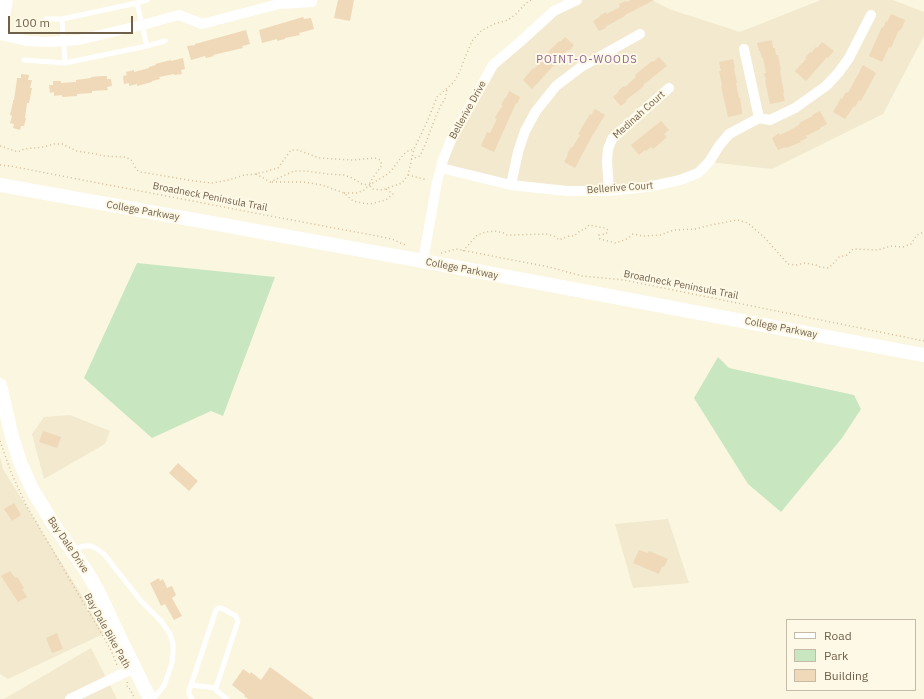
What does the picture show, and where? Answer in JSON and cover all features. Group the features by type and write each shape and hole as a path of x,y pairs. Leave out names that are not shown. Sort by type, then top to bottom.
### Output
{"main road":[{"path":"0,34 6,0"},
{"name":"College Parkway","path":"0,185 423,261 924,355"},
{"name":"Bay Dale Drive","path":"1,393 18,456 32,489 98,591 129,671 150,699"}],"street":[{"path":"0,34 28,41 48,42 79,40 178,15 202,24 279,2 312,2 312,0"},
{"name":"Bellerive Drive","path":"423,261 437,182 450,140 493,64 554,11 577,0"},
{"name":"Bellerive Court","path":"441,168 512,185 567,191 609,191 648,187 680,180 698,173 709,162 718,146 729,134 759,118 770,120 795,108 826,86 849,58 870,15"},
{"path":"512,185 518,152 525,131 536,111 556,86 580,67 640,34"},
{"path":"744,49 759,118"},
{"name":"Medinah Court","path":"609,191 607,161 608,149 612,139 669,88"},
{"path":"70,699 129,671"}],"lane":[{"path":"46,19 62,19 147,0"},
{"path":"138,3 147,46"},
{"path":"62,19 65,63"},
{"path":"24,60 65,63 165,42"},
{"path":"71,550 84,546 91,546 104,554 141,601 161,621 170,634 173,643 172,663 164,686 153,699"},
{"path":"192,699 189,691 216,610 222,608 236,616 238,621 216,688"},
{"path":"191,686 216,688"},
{"path":"216,688 216,690 227,699"}],"path":[{"path":"270,182 294,171 306,171 344,175 362,184 369,185 373,189 382,190 402,183 408,175 414,149 428,122 437,97 454,82 472,41 481,31 494,24 508,20 531,0"},
{"path":"411,159 420,156 436,116 445,99 447,88"},
{"path":"0,146 18,152 24,149 62,144 77,151 130,159 138,171 141,172 212,183 229,180 244,175 268,172 278,168 292,150 298,150 319,158 353,160 375,158 380,160 382,165 369,185"},
{"path":"256,174 270,182 304,182 322,185 344,193 357,193 386,176 408,150 414,149"},
{"name":"Broadneck Peninsula Trail","path":"0,164 377,236 410,247"},
{"path":"408,175 437,182"},
{"path":"344,193 352,201 370,204 386,200 393,194 386,189"},
{"path":"463,251 477,235 486,232 496,231 507,235 546,234 554,236 559,240 569,236 574,236 589,225 605,228 608,230 606,234 599,235 600,239 616,243 627,239 633,234 643,236 660,235 674,230 695,229 737,220 748,223 764,237 788,264 816,265 829,268 839,257 846,255 852,248 878,250 891,246 903,247 910,244 917,235 924,232"},
{"name":"Broadneck Peninsula Trail","path":"436,255 456,249 549,267 582,276 624,280 924,341"},
{"name":"Bay Dale Bike Path","path":"0,441 11,472 25,503 39,524 111,650 117,665 129,671 127,687 130,689 135,699"}],"shaded area":[{"path":"577,0 652,0 669,9 740,32 821,0 893,0 924,12 924,36 883,114 772,169 709,162 680,180 567,191 441,168 493,65 520,42"},
{"path":"70,415 110,431 105,444 44,479 32,434 44,417"},
{"path":"0,457 3,469 105,633 8,679 0,674"},
{"path":"668,519 689,583 633,588 615,524"},
{"path":"91,648 117,699 4,699"}],"green space":[{"path":"137,263 275,277 223,416 211,411 152,438 84,378"},
{"path":"718,357 729,368 854,395 861,409 842,438 781,512 748,484 694,398"}],"building":[{"path":"338,0 354,0 350,21 334,18"},
{"path":"631,0 654,0 599,31 593,21 606,12 606,14 620,7 619,4"},
{"path":"891,14 905,20 902,28 898,32 891,48 889,47 882,62 869,56 882,27 883,28"},
{"path":"303,17 304,19 311,18 314,29 299,33 300,35 262,43 259,30"},
{"path":"246,30 250,44 242,46 243,48 206,58 205,56 191,60 187,46"},
{"path":"565,37 574,45 532,89 523,80 544,58 543,57"},
{"path":"772,40 773,48 775,48 776,55 778,55 785,101 770,104 765,80 764,73 766,73 763,58 757,43"},
{"path":"822,42 834,51 806,81 795,71 810,52 811,53 816,47 817,48"},
{"path":"659,57 667,66 643,85 644,86 626,100 627,101 621,106 613,97 619,92 618,91 636,77 635,75"},
{"path":"183,58 185,69 181,70 182,74 159,77 160,79 137,86 137,84 129,86 129,83 124,84 123,76 127,75 126,72 134,70 134,72 149,68 156,65 155,64"},
{"path":"733,59 742,114 728,117 721,86 719,71 721,71 719,62"},
{"path":"863,65 876,73 861,101 859,100 845,119 833,112 841,98 842,99 846,92 848,93"},
{"path":"21,74 29,75 28,80 32,80 30,88 32,88 29,103 27,103 24,126 21,126 20,130 13,128 14,124 10,123 12,116 10,115 17,78 21,78"},
{"path":"107,76 107,79 111,79 112,86 107,87 108,90 92,91 92,93 77,94 77,96 62,97 62,95 54,96 54,92 50,93 49,85 53,85 53,81 61,81 61,83 76,82 76,80"},
{"path":"509,91 520,97 494,152 481,146 487,132 490,133 497,119 495,118 503,106 501,105"},
{"path":"595,109 605,115 575,168 564,162 571,147 572,148 580,135 578,134 590,114 591,115"},
{"path":"820,111 827,124 806,136 807,138 800,141 801,142 778,150 772,138 779,133 780,135 794,128 800,124 799,123"},
{"path":"661,121 669,130 664,134 667,137 653,149 651,147 639,155 631,145"},
{"path":"43,431 61,437 57,448 39,442"},
{"path":"178,463 198,481 189,491 169,473"},
{"path":"14,503 21,515 12,521 4,509"},
{"path":"639,550 648,553 649,551 668,559 664,567 662,566 659,574 633,563"},
{"path":"10,571 21,583 24,588 22,589 27,597 18,602 1,576"},
{"path":"159,578 160,581 163,579 167,588 172,586 176,595 172,598 182,616 174,620 165,604 161,606 150,583"},
{"path":"57,633 63,649 52,653 46,638"},
{"path":"270,667 314,699 248,699 232,685 243,669 250,674 251,672 261,680"}],"district":[{"name":"POINT-O-WOODS","path":"587,60"}]}
